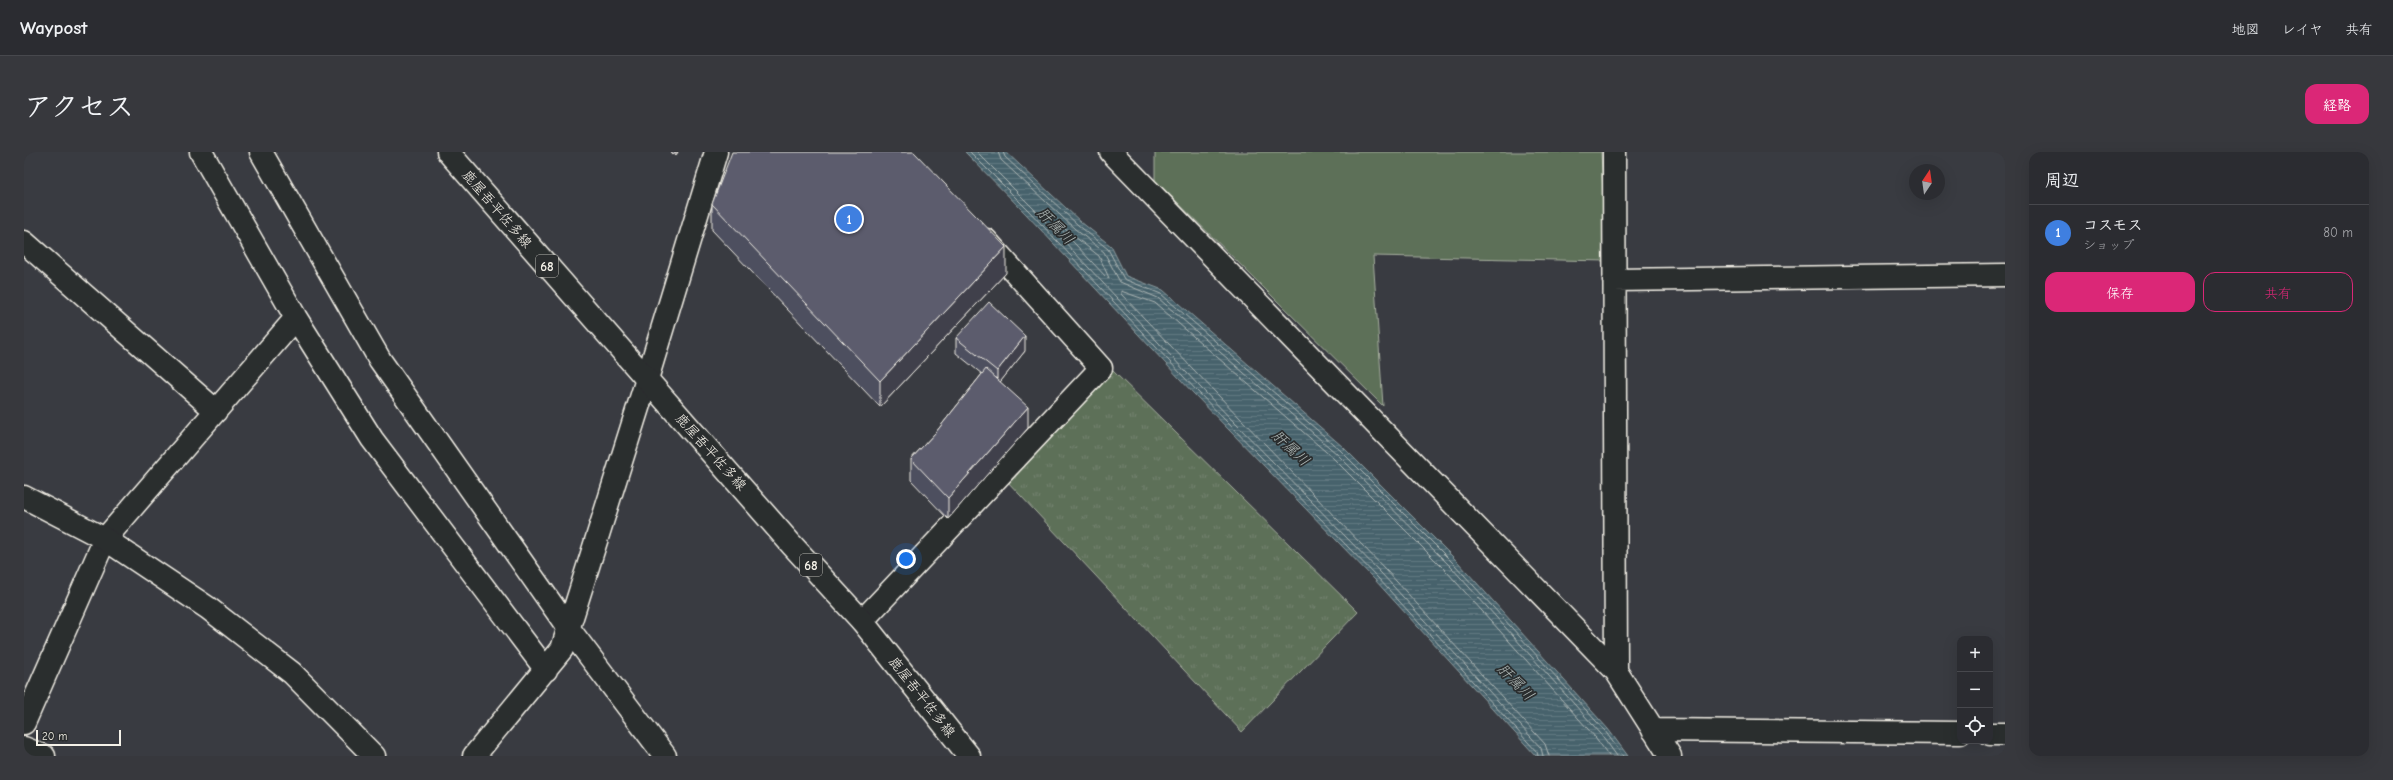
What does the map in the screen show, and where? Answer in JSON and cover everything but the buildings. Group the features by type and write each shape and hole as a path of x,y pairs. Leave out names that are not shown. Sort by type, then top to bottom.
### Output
{"street":[{"path":"201,152 296,318 372,439 546,670"},
{"path":"261,152 380,360 569,629 665,756"},
{"name":"鹿屋吾平佐多線","path":"448,152 792,545 862,621 969,756"},
{"path":"474,756 562,649 647,379 716,152"},
{"path":"1111,152 1616,672 1670,756"},
{"path":"1614,152 1616,672"},
{"path":"862,621 1101,368 974,228"},
{"path":"24,242 216,411"},
{"path":"1614,280 2005,275"},
{"path":"24,723 104,540 296,318"},
{"path":"24,497 104,540 208,608 292,673 374,756"},
{"path":"1653,730 1957,733"},
{"path":"1993,734 2005,734"},
{"path":"24,748 44,756"}],"green space":[{"path":"1155,152 1601,152 1606,261 1373,256 1383,406 1155,180"},
{"path":"1111,369 1358,612 1242,732 1006,480"}],"water":[{"name":"肝属川","path":"965,152 1006,152 1081,222 1111,246 1126,276 1163,290 1343,447 1458,562 1608,729 1628,756 1536,756 1375,580 1194,394 1026,214"}],"place":[{"name":"コスモス","path":"849,219"}]}
